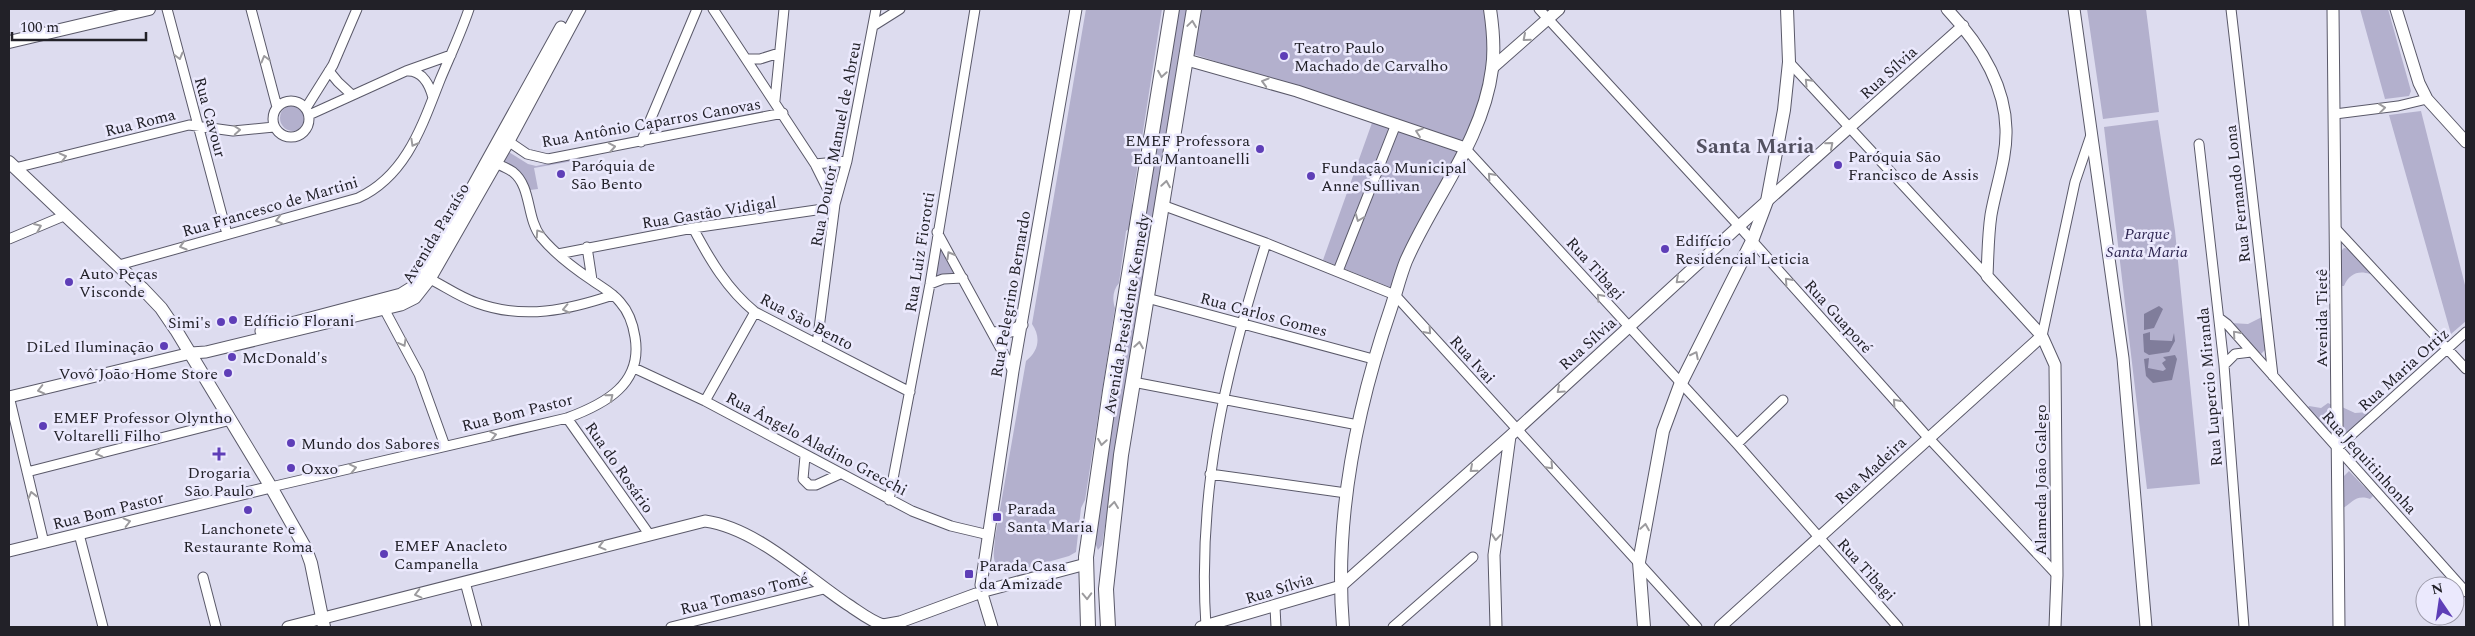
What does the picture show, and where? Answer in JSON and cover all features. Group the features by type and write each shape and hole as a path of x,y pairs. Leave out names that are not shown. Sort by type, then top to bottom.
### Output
{"main road":[{"path":"9,42 117,12 149,9"},
{"name":"Avenida Presidente Kennedy","path":"1088,627 1086,564 1111,386 1172,9"},
{"name":"Avenida Presidente Kennedy","path":"1108,627 1106,589 1111,532 1133,382 1194,9"},
{"path":"1343,627 1341,586 1346,493 1358,425 1373,359 1406,262 1465,148 1486,98 1492,68 1493,30 1490,9"},
{"path":"1644,627 1639,562 1663,431 1680,385 1752,241 1767,201 1783,119 1790,62 1788,11"},
{"path":"12,165 162,308 271,487 309,556 323,623"},
{"path":"1086,564 1100,554 1111,532"},
{"path":"1086,564 1093,565 1099,570 1106,589"}],"street":[{"name":"Rua Cavour","path":"167,9 227,234"},
{"path":"251,9 277,106"},
{"path":"308,111 301,103 289,100 277,106 274,112 274,126 284,136 297,136 307,128 308,111 347,35 357,9"},
{"name":"Rua Francesco de Martini","path":"118,265 358,198 373,192 396,170 419,134 469,9"},
{"name":"Avenida Paraíso","path":"505,138 572,9"},
{"name":"Avenida Paraíso","path":"9,397 206,352 381,305 415,298 580,9"},
{"path":"641,142 697,9"},
{"path":"713,9 816,164 835,204"},
{"path":"775,100 784,9"},
{"name":"Rua Doutor Manuel de Abreu","path":"817,344 835,204 847,161 876,9"},
{"path":"873,26 900,9"},
{"name":"Rua Luiz Fiorotti","path":"889,500 930,284 936,232 974,9"},
{"name":"Rua Pelegrino Bernardo","path":"992,627 982,592 989,535 1013,371 1055,118 1076,9"},
{"name":"Rua Guaporé","path":"1539,9 1739,226 1929,439 2057,575"},
{"path":"1492,68 1559,9"},
{"path":"1947,9 1977,43 1988,63 1997,86 2006,126 2005,152 1991,215 1987,276"},
{"path":"2074,9 2123,358 2146,627"},
{"name":"Rua Fernando Lona","path":"2231,9 2273,376"},
{"name":"Avenida Tietê","path":"2333,9 2339,627"},
{"path":"2398,10 2415,75 2427,99 2466,142"},
{"name":"Rua Sílvia","path":"1204,627 1341,586 1963,26"},
{"path":"747,59 760,60 779,53"},
{"path":"308,111 352,95 406,71 451,55"},
{"name":"Rua Tibagi","path":"1187,60 1297,91 1465,148 1680,385 1737,444 1819,540 1898,627"},
{"path":"1790,62 1987,276"},
{"path":"329,71 352,95"},
{"path":"406,71 412,71 424,79 430,88 433,98"},
{"path":"2335,114 2398,106 2427,99"},
{"name":"Rua Antônio Caparros Canovas","path":"505,138 527,154 548,159 783,113"},
{"path":"1338,271 1396,124"},
{"name":"Rua Roma","path":"12,165 181,126 233,131 274,126"},
{"path":"2042,336 2075,182 2092,132"},
{"name":"Rua Lupercio Miranda","path":"2199,144 2224,365 2244,627"},
{"path":"492,161 513,172 520,180 534,225 540,236 558,254 613,295 626,310 633,327 636,345 634,368"},
{"path":"816,164 847,161"},
{"name":"Rua Gastão Vidigal","path":"558,254 693,228 823,209 835,204"},
{"name":"Rua Ivai","path":"1162,205 1266,243 1395,295 1513,433 1639,562 1697,627"},
{"path":"9,239 66,215"},
{"name":"Rua São Bento","path":"693,228 709,258 722,276 738,297 755,312 910,392"},
{"path":"2336,229 2466,369"},
{"path":"936,232 994,333 1013,371"},
{"path":"1204,627 1204,525 1210,474 1222,400 1241,324 1266,243"},
{"path":"588,247 592,280"},
{"name":"Alameda João Galego","path":"1987,276 2042,336 2051,354 2056,377 2057,575 2055,627"},
{"path":"427,278 475,303 513,312 552,312 613,295"},
{"path":"930,284 949,278 963,278"},
{"name":"Rua Carlos Gomes","path":"1147,298 1373,359"},
{"path":"381,305 419,374 445,446"},
{"path":"705,401 755,312"},
{"name":"Rua Jequitinhonha","path":"2219,318 2466,592"},
{"path":"994,333 1011,331 1022,325"},
{"name":"Rua Maria Ortiz","path":"2337,448 2466,332"},
{"name":"Rua Madeira","path":"1720,627 1819,540 2042,336"},
{"path":"2224,365 2235,354 2251,352"},
{"name":"Rua Ângelo Aladino Grecchi","path":"634,368 705,401 889,500 934,520 989,535"},
{"name":"Rua Bom Pastor","path":"9,551 271,487 567,418 602,403 614,394 634,368"},
{"path":"1133,382 1358,425"},
{"path":"9,397 44,543"},
{"path":"1737,444 1782,400"},
{"name":"Rua do Rosário","path":"567,418 649,534"},
{"path":"26,472 231,420"},
{"path":"1496,627 1494,555 1513,433"},
{"path":"806,456 803,479 809,485 822,483 840,474"},
{"path":"1210,474 1346,493"},
{"path":"288,627 323,623 465,582 697,522 713,522 746,536 767,548 883,626 900,622 982,592 1086,564"},
{"path":"79,534 102,627"},
{"path":"1393,627 1473,556"},
{"path":"203,577 216,627"},
{"path":"465,582 477,627"},
{"name":"Rua Tomaso Tomé","path":"671,627 824,588"},
{"path":"1275,607 1276,627"}],"green space":[{"path":"1086,9 1162,9 1132,202 1132,227 1126,231 1119,283 1115,289 1115,308 1085,500 1081,508 1076,552 1069,556 1005,574 995,562 995,538 1026,361 1034,353 1037,344 1037,334 1032,324"},
{"path":"1176,9 1189,9 1102,545 1098,550 1094,540"},
{"path":"1200,9 1486,9 1489,74 1465,143 1193,54"},
{"path":"2087,9 2146,9 2159,112 2103,119"},
{"path":"2360,9 2388,9 2411,91 2409,96 2385,99"},
{"path":"293,105 302,109 306,118 302,127 293,131 284,127 280,118 284,109"},
{"path":"2421,111 2466,289 2466,321 2451,334 2389,115"},
{"path":"1373,120 1464,149 1392,288 1323,260"},
{"name":"Parque Santa Maria","path":"2158,120 2175,231 2200,484 2147,489 2104,127"},
{"path":"507,151 528,164 536,166 575,158 573,161 534,168 538,189 530,190 524,178 504,162 504,155"},
{"path":"940,241 958,274 934,277"},
{"path":"2344,248 2349,249 2372,272 2370,274 2362,272 2354,274 2342,286 2341,251"},
{"path":"2262,317 2265,350 2261,354 2231,323 2248,324"},
{"path":"2328,403 2332,405 2332,427 2328,430 2307,409 2309,406 2321,408"},
{"path":"2342,407 2355,413 2368,412 2370,414 2348,432 2344,433"},
{"path":"2349,471 2373,496 2370,499 2358,498 2343,508 2343,477"}],"shaded area":[{"path":"2159,306 2163,309 2154,328 2144,330 2144,314"},
{"path":"2150,332 2150,340 2172,341 2174,333 2175,341 2169,352 2149,355 2144,352 2143,334"},
{"path":"2175,355 2177,359 2172,380 2153,383 2146,376 2144,359 2149,358 2148,368 2163,371 2166,369 2162,363 2166,360 2163,357"}],"place":[{"name":"Teatro Paulo Machado de Carvalho","path":"1284,56"},
{"name":"EMEF Professora Eda Mantoanelli","path":"1260,149"},
{"name":"Paróquia São Francisco de Assis","path":"1838,165"},
{"name":"Paróquia de São Bento","path":"561,174"},
{"name":"Fundação Municipal Anne Sullivan","path":"1311,176"},
{"name":"Edifício Residencial Leticia","path":"1665,249"},
{"name":"Auto Peças Visconde","path":"69,282"},
{"name":"Edíficio Florani","path":"233,320"},
{"name":"Simi's","path":"221,322"},
{"name":"DiLed Iluminação","path":"164,346"},
{"name":"McDonald's","path":"232,357"},
{"name":"Vovô João Home Store","path":"228,373"},
{"name":"EMEF Professor Olyntho Voltarelli Filho","path":"43,426"},
{"name":"Mundo dos Sabores","path":"291,443"},
{"name":"Drogaria São Paulo","path":"219,454"},
{"name":"Oxxo","path":"291,468"},
{"name":"Lanchonete e Restaurante Roma","path":"248,510"},
{"name":"Parada Santa Maria","path":"997,517"},
{"name":"EMEF Anacleto Campanella","path":"384,554"},
{"name":"Parada Casa da Amizade","path":"969,574"}],"district":[{"name":"Santa Maria","path":"1755,146"}]}
